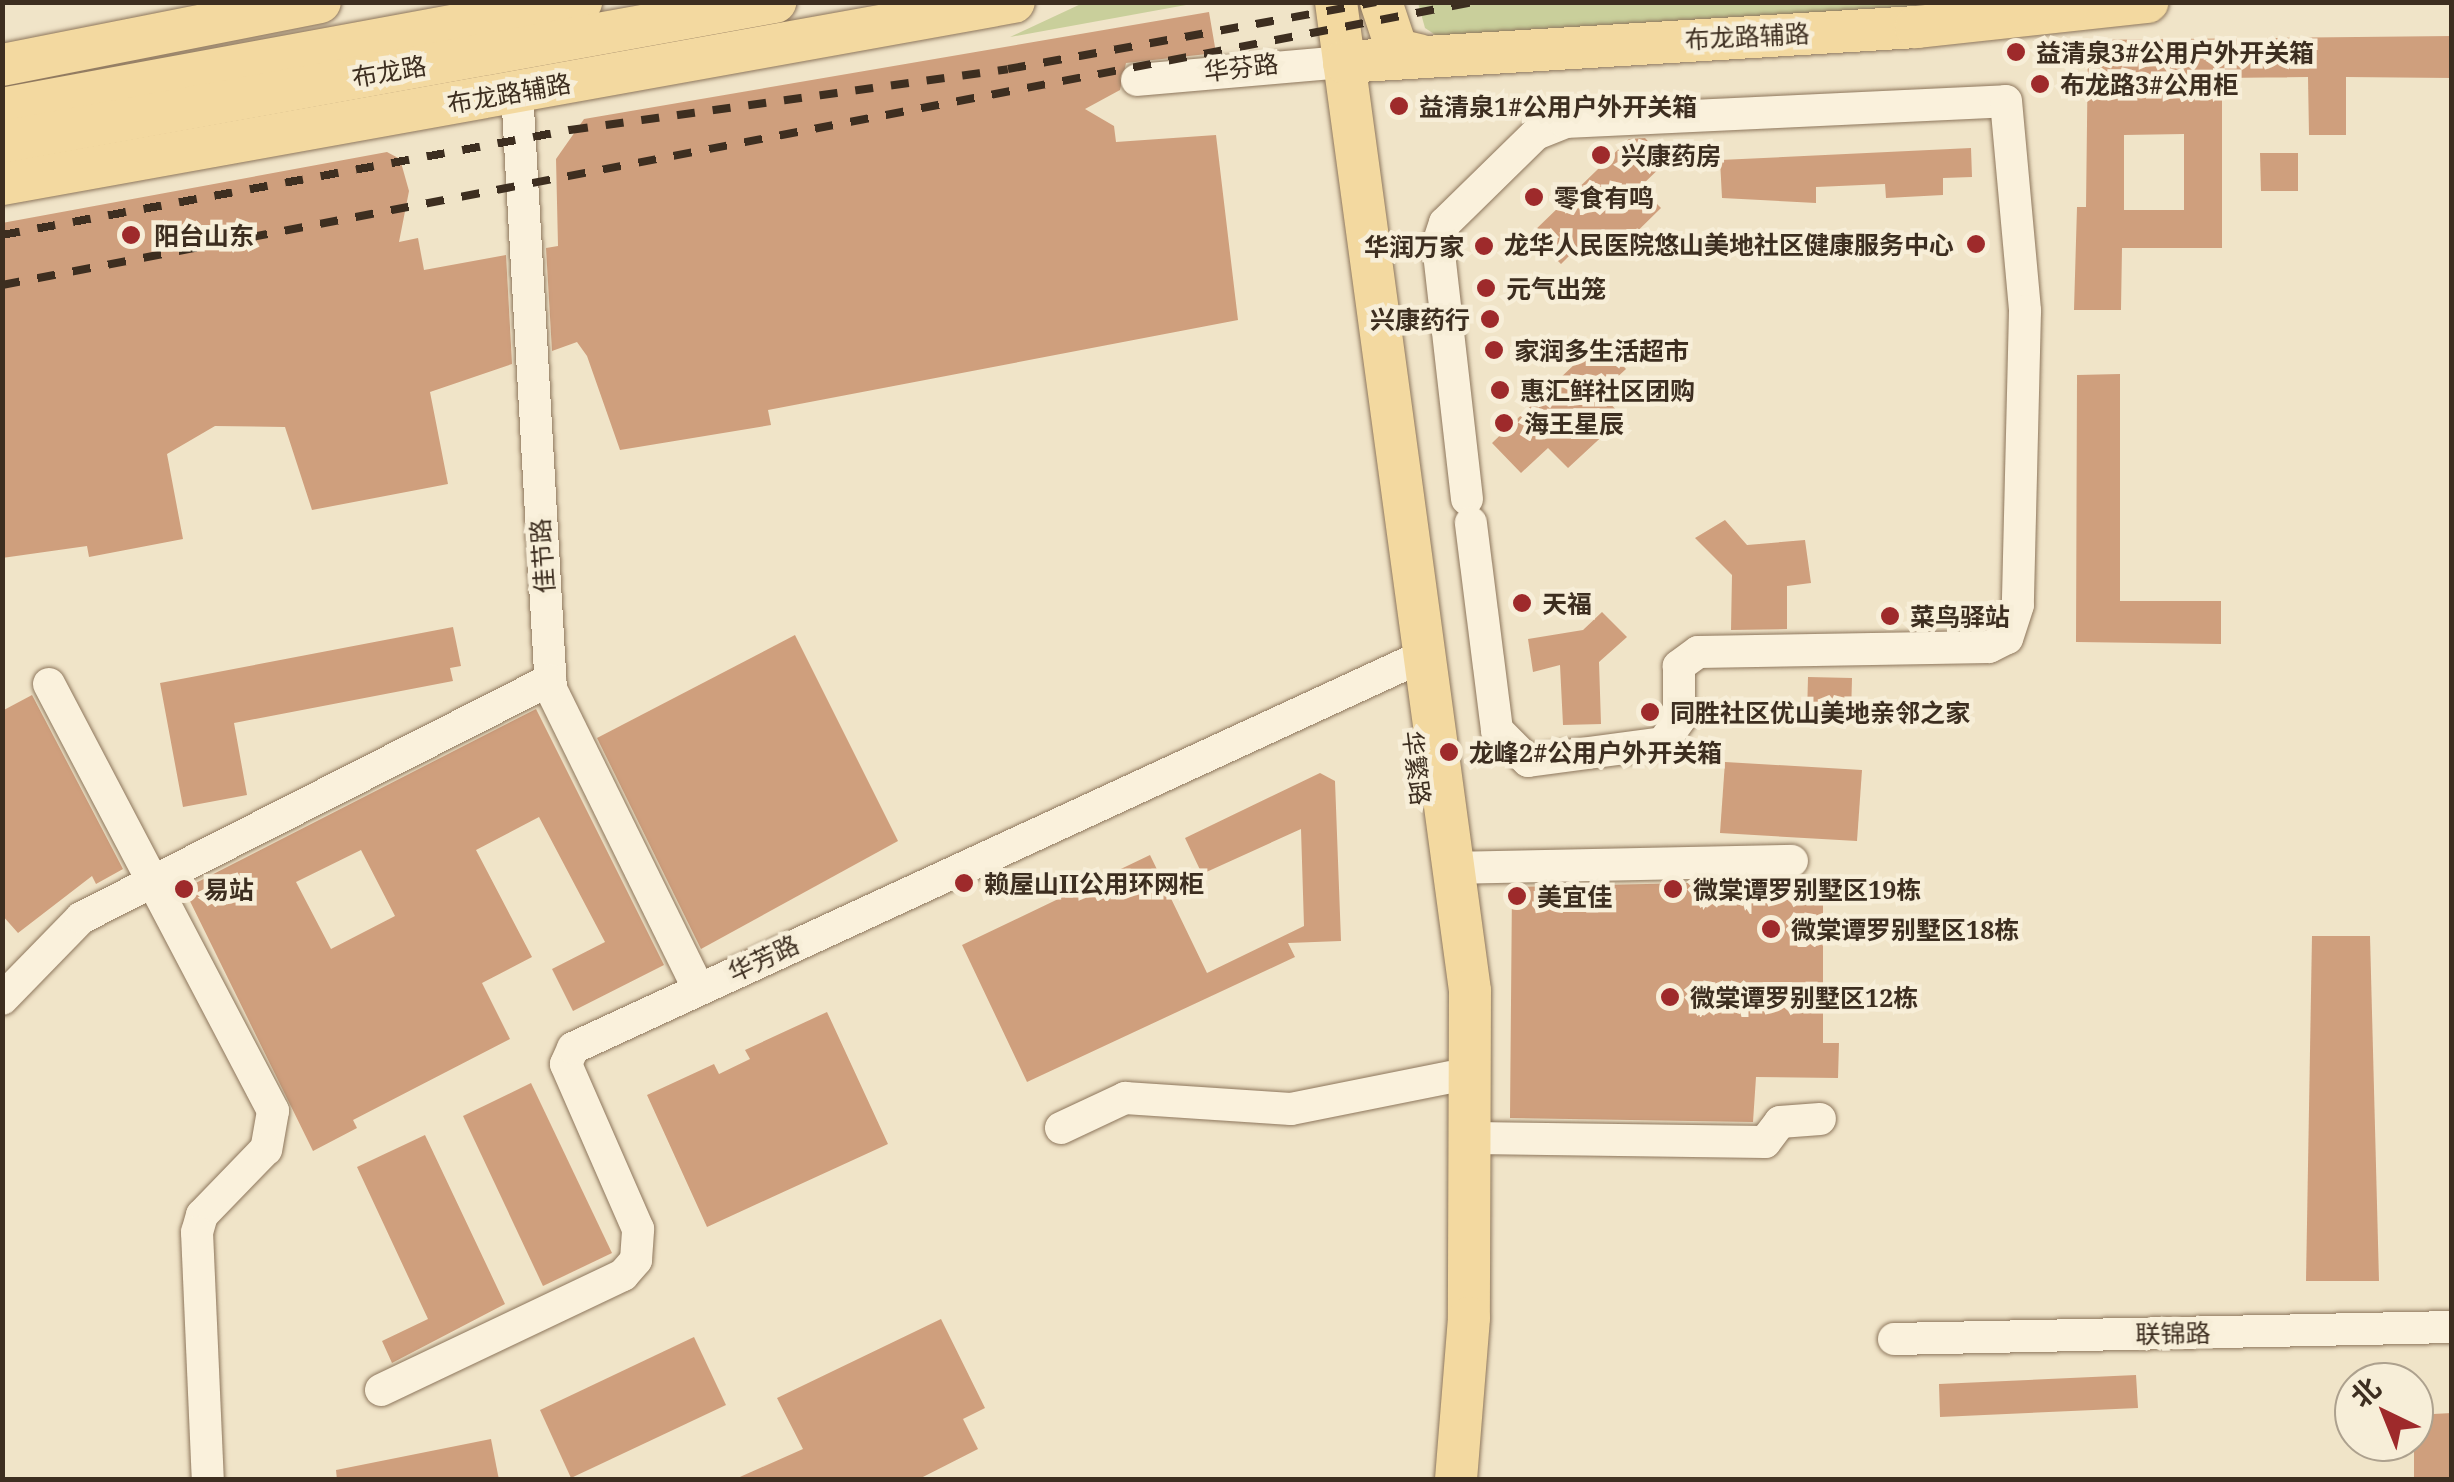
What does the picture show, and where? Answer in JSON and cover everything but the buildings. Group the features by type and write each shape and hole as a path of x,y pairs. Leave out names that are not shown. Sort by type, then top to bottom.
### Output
{"main road":[{"path":"2,65 320,2"},
{"name":"布龙路","path":"2,109 581,2"},
{"name":"布龙路辅路","path":"2,184 1014,2"},
{"name":"华繁路","path":"1336,2 1414,659 1450,1078 1428,1480"},
{"path":"1382,2 1397,50 1419,55"},
{"name":"布龙路辅路","path":"1344,62 1916,27 2148,2"},
{"name":"布龙路","path":"2,142 770,3"},
{"name":"华繁路","path":"1414,659 1453,868 1470,991 1474,1138 1456,1480"}],"street":[{"name":"华芬路","path":"1137,80 1344,62"},
{"name":"佳节路","path":"516,90 550,680 698,988"},
{"path":"1984,96 2006,102 2025,312 2018,604 2007,638 1989,647 1698,652 1679,666 1678,728 1663,743 1528,762 1497,730 1469,511 1438,244 1445,223 1536,134 1575,122 1984,96"},
{"name":"华芳路","path":"381,1390 631,1268 641,1240 567,1056 698,988 1414,659"},
{"path":"2,999 82,918 550,680"},
{"path":"49,684 274,1110 266,1148 196,1232 208,1480"},
{"path":"1453,868 1792,861"},
{"path":"1060,1128 1125,1098 1291,1109 1450,1078"},
{"path":"1474,1138 1765,1142 1780,1122 1820,1119"},
{"name":"联锦路","path":"1894,1339 2452,1326"}],"green space":[{"path":"1083,2 1197,3 1010,37"},
{"path":"1418,3 2030,3 1440,38 1425,28"}],"railway":[{"path":"2,235 570,130 1008,69 1376,2"},
{"path":"2,285 1473,2"}],"place":[{"name":"益清泉3#公用户外开关箱","path":"2016,52"},
{"name":"布龙路3#公用柜","path":"2040,84"},
{"name":"益清泉1#公用户外开关箱","path":"1399,106"},
{"name":"兴康药房","path":"1601,155"},
{"name":"零食有鸣","path":"1534,197"},
{"name":"阳台山东","path":"131,235"},
{"name":"龙华人民医院悠山美地社区健康服务中心","path":"1976,244"},
{"name":"华润万家","path":"1484,246"},
{"name":"元气出笼","path":"1486,288"},
{"name":"兴康药行","path":"1490,319"},
{"name":"家润多生活超市","path":"1494,350"},
{"name":"惠汇鲜社区团购","path":"1500,390"},
{"name":"海王星辰","path":"1504,423"},
{"name":"天福","path":"1522,603"},
{"name":"菜鸟驿站","path":"1890,616"},
{"name":"同胜社区优山美地亲邻之家","path":"1650,712"},
{"name":"龙峰2#公用户外开关箱","path":"1449,752"},
{"name":"赖屋山II公用环网柜","path":"964,883"},
{"name":"易站","path":"184,889"},
{"name":"微棠谭罗别墅区19栋","path":"1673,889"},
{"name":"美宜佳","path":"1517,896"},
{"name":"微棠谭罗别墅区18栋","path":"1771,929"},
{"name":"微棠谭罗别墅区12栋","path":"1670,997"}]}
